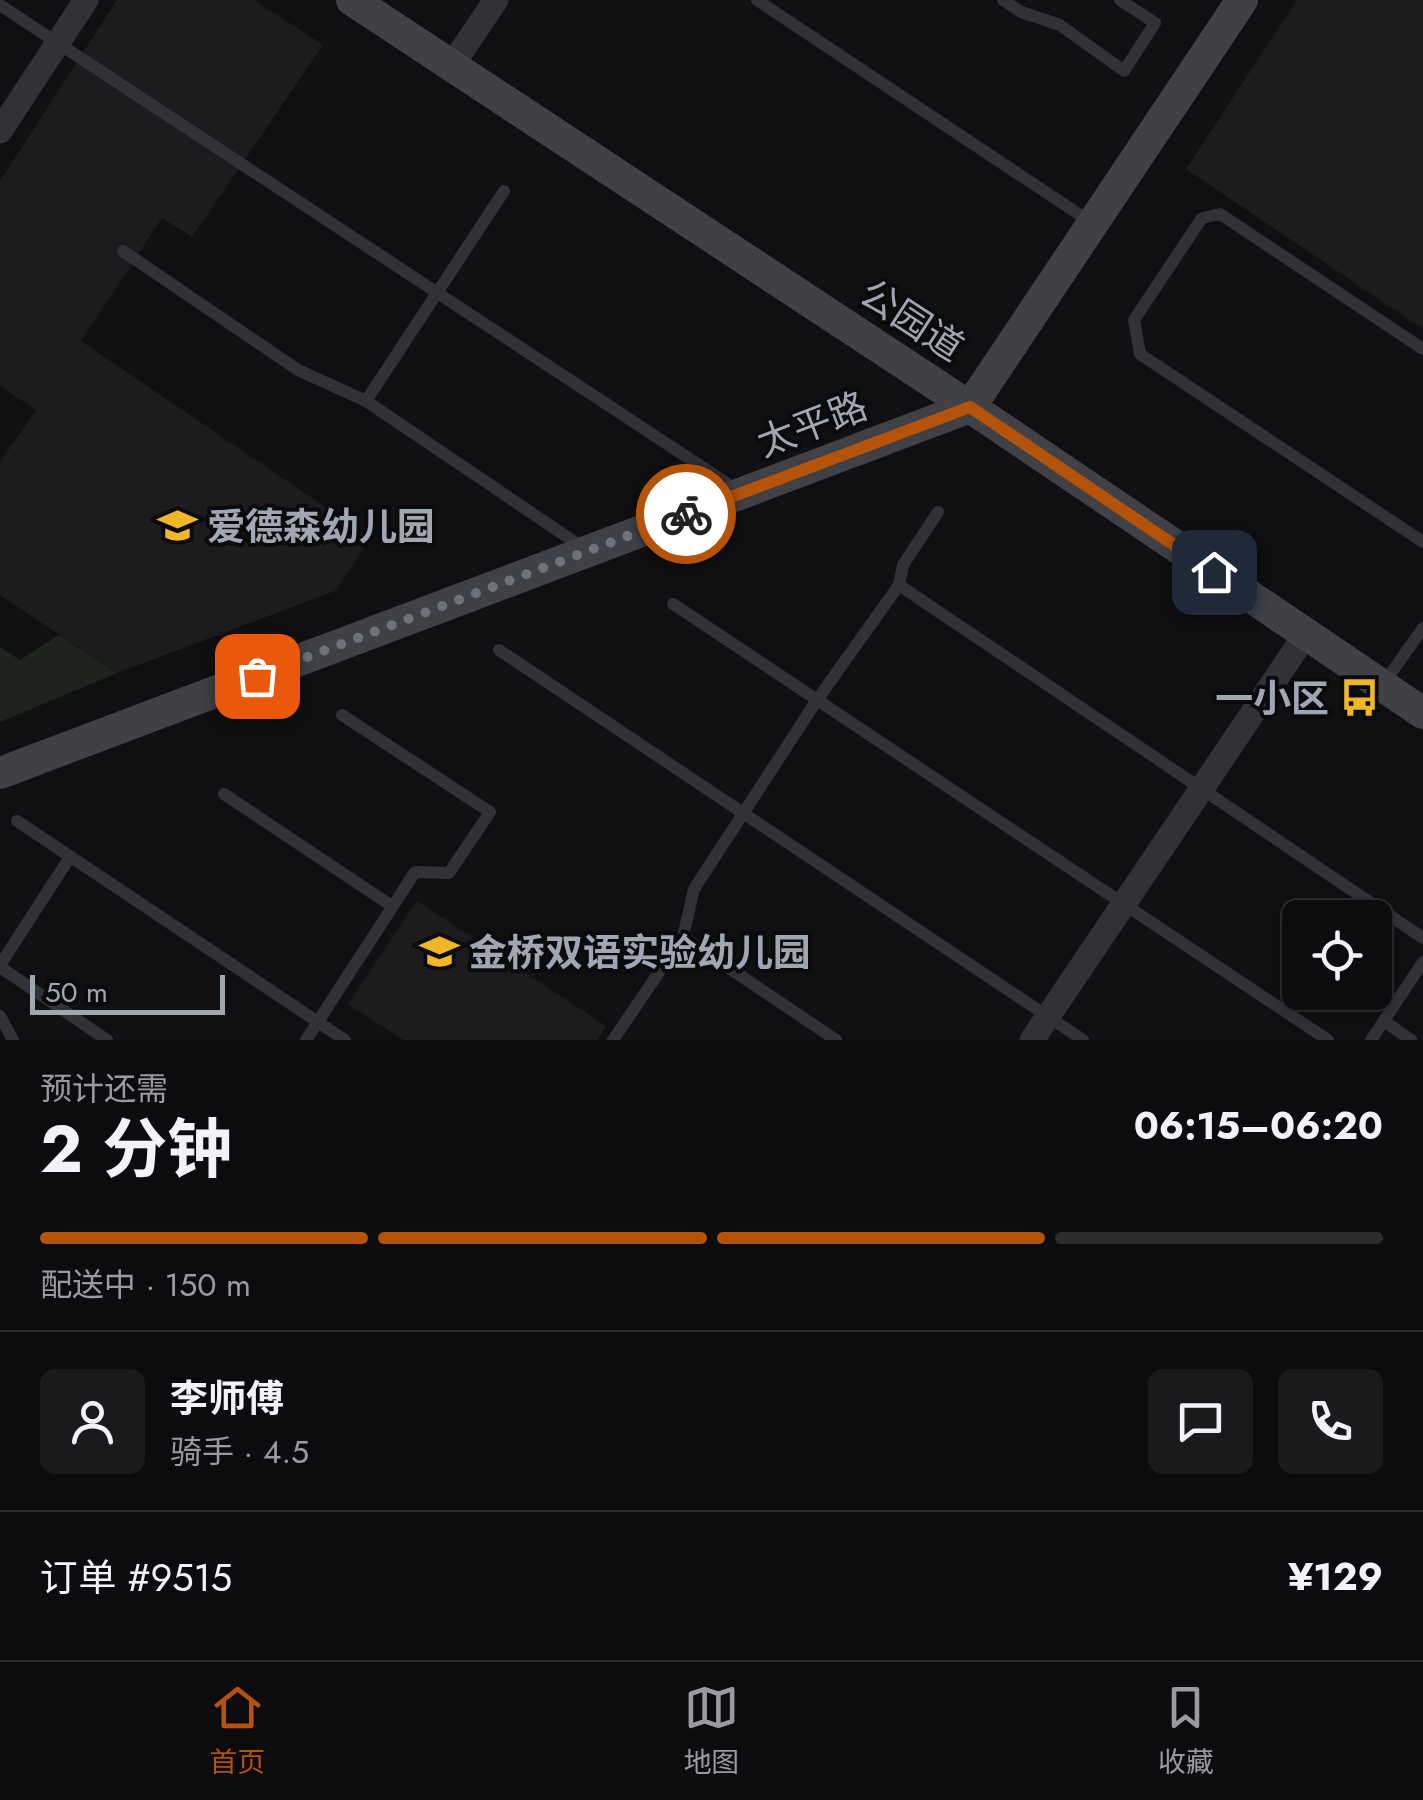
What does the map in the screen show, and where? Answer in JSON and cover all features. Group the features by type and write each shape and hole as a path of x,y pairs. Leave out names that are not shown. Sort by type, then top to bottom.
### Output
{"street":[{"path":"0,131 86,0"},
{"name":"公园道","path":"352,0 970,407 1423,713"},
{"path":"452,64 496,0"},
{"path":"970,407 1242,0"},
{"name":"太平路","path":"0,773 970,407"},
{"path":"1032,1040 1306,634"}],"lane":[{"path":"757,0 1094,224"},
{"path":"1003,0 1020,12 1060,24 1124,71 1154,23 1120,0"},
{"path":"0,5 742,493"},
{"path":"366,401 504,191"},
{"path":"1423,348 1220,214 1202,218 1134,320 1140,354 1423,542"},
{"path":"122,251 298,370 366,401 588,551"},
{"path":"613,1040 683,937 694,889 817,700 899,585 903,565 938,512"},
{"path":"899,585 1423,938"},
{"path":"673,604 1328,1040"},
{"path":"1382,686 1423,628"},
{"path":"499,650 1083,1040"},
{"path":"306,1040 415,872 449,873 490,812 342,714"},
{"path":"224,794 392,906"},
{"path":"17,821 344,1040"},
{"path":"70,857 0,966 107,1040"},
{"path":"683,937 836,1040"},
{"path":"1372,1040 1423,962"},
{"path":"0,1016 13,1040"},
{"path":"1384,1021 1411,1040"}],"shaded area":[{"path":"117,0 254,0 323,45 192,237 162,218 81,341 371,538 335,591 117,673 0,595 0,462 36,410 0,386 0,181"},
{"path":"1297,0 1423,0 1423,329 1186,169"},
{"path":"59,635 117,673 0,722 0,647 20,660"},
{"name":"金桥双语实验幼儿园","path":"417,901 606,1026 597,1040 403,1040 348,1004"}],"way so far":[{"path":"257,676 686,514"}],"place":[{"name":"爱德森幼儿园","path":"177,526"},
{"name":"一小区","path":"1359,698"},
{"name":"金桥双语实验幼儿园","path":"439,952"}],"route":[{"path":"686,514 970,407 1214,572"}]}
